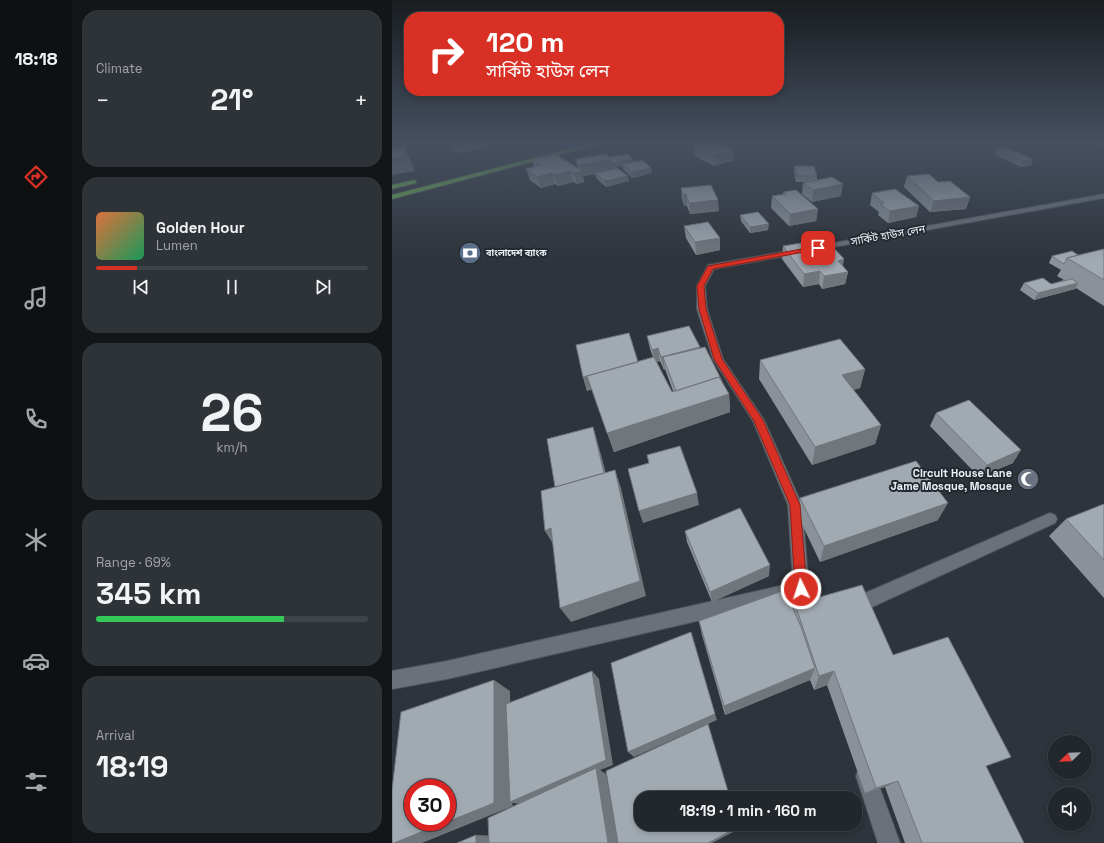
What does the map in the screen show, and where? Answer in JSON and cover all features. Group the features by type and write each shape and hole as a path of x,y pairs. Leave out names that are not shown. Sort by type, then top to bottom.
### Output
{"highway":[{"path":"392,188 415,181"},
{"path":"392,197 447,181"}],"street":[{"name":"সার্কিট হাউস লেন","path":"817,626 801,589 795,505 758,420 718,359 702,309 701,286 711,267 1104,196"},
{"path":"842,611 1050,520"},
{"path":"392,680 463,666 801,589"},
{"path":"860,760 889,843"}],"building":[{"path":"811,181 839,181 843,184 813,190 803,183"},
{"path":"913,181 950,181 970,197 934,201"},
{"path":"711,185 718,200 689,203 686,194 683,195 681,188"},
{"path":"895,189 919,206 890,211 880,204 884,203 872,193"},
{"path":"796,190 818,209 790,214 772,196 786,194 783,192"},
{"path":"758,212 769,224 750,227 740,215"},
{"path":"708,222 720,238 695,242 684,226"},
{"path":"826,239 844,259 838,261 848,272 824,276 820,271 804,274 783,246"},
{"path":"1104,249 1104,280 1067,258"},
{"path":"1072,251 1078,255 1067,258 1064,264 1052,256"},
{"path":"1043,278 1051,284 1072,279 1078,283 1038,293 1024,283"},
{"path":"689,326 700,347 661,357 658,348 652,350 647,336"},
{"path":"629,333 638,362 583,377 576,345"},
{"path":"840,339 865,369 842,375 881,425 815,447 760,360"},
{"path":"705,347 722,381 719,377 676,391 663,357"},
{"path":"654,357 672,392 719,377 729,394 607,433 587,376"},
{"path":"969,400 1021,450 987,465 936,413"},
{"path":"593,427 604,473 555,487 547,439"},
{"path":"680,446 697,493 639,511 628,469 649,463 647,455"},
{"path":"916,461 948,503 824,546 800,498"},
{"path":"615,470 640,581 560,608 551,528 545,531 541,491"},
{"path":"1104,504 1104,560 1066,519"},
{"path":"740,508 770,565 710,592 685,531"},
{"path":"862,585 893,655 948,637 1011,757 986,766 1024,843 922,843 898,781 876,788 834,671 819,676 795,604"},
{"path":"785,590 801,627 815,668 724,706 699,621"},
{"path":"691,632 715,714 628,752 611,663"},
{"path":"592,671 606,760 510,802 506,704"},
{"path":"494,680 494,803 456,818 456,779 404,779 404,831 424,831 392,843 392,790 401,712"},
{"path":"708,724 728,791 634,791 634,831 730,831 708,843 618,843 606,771"},
{"path":"596,768 608,843 489,843 488,818"},
{"path":"476,835 476,843 457,843"}],"place":[{"name":"বাংলাদেশ ব্যাংক","path":"470,253"},
{"name":"Circuit House Lane Jame Mosque, Mosque","path":"1028,479"}],"route":[{"path":"801,589 795,505 758,420 718,359 702,309 701,286 711,267 818,248"}]}
